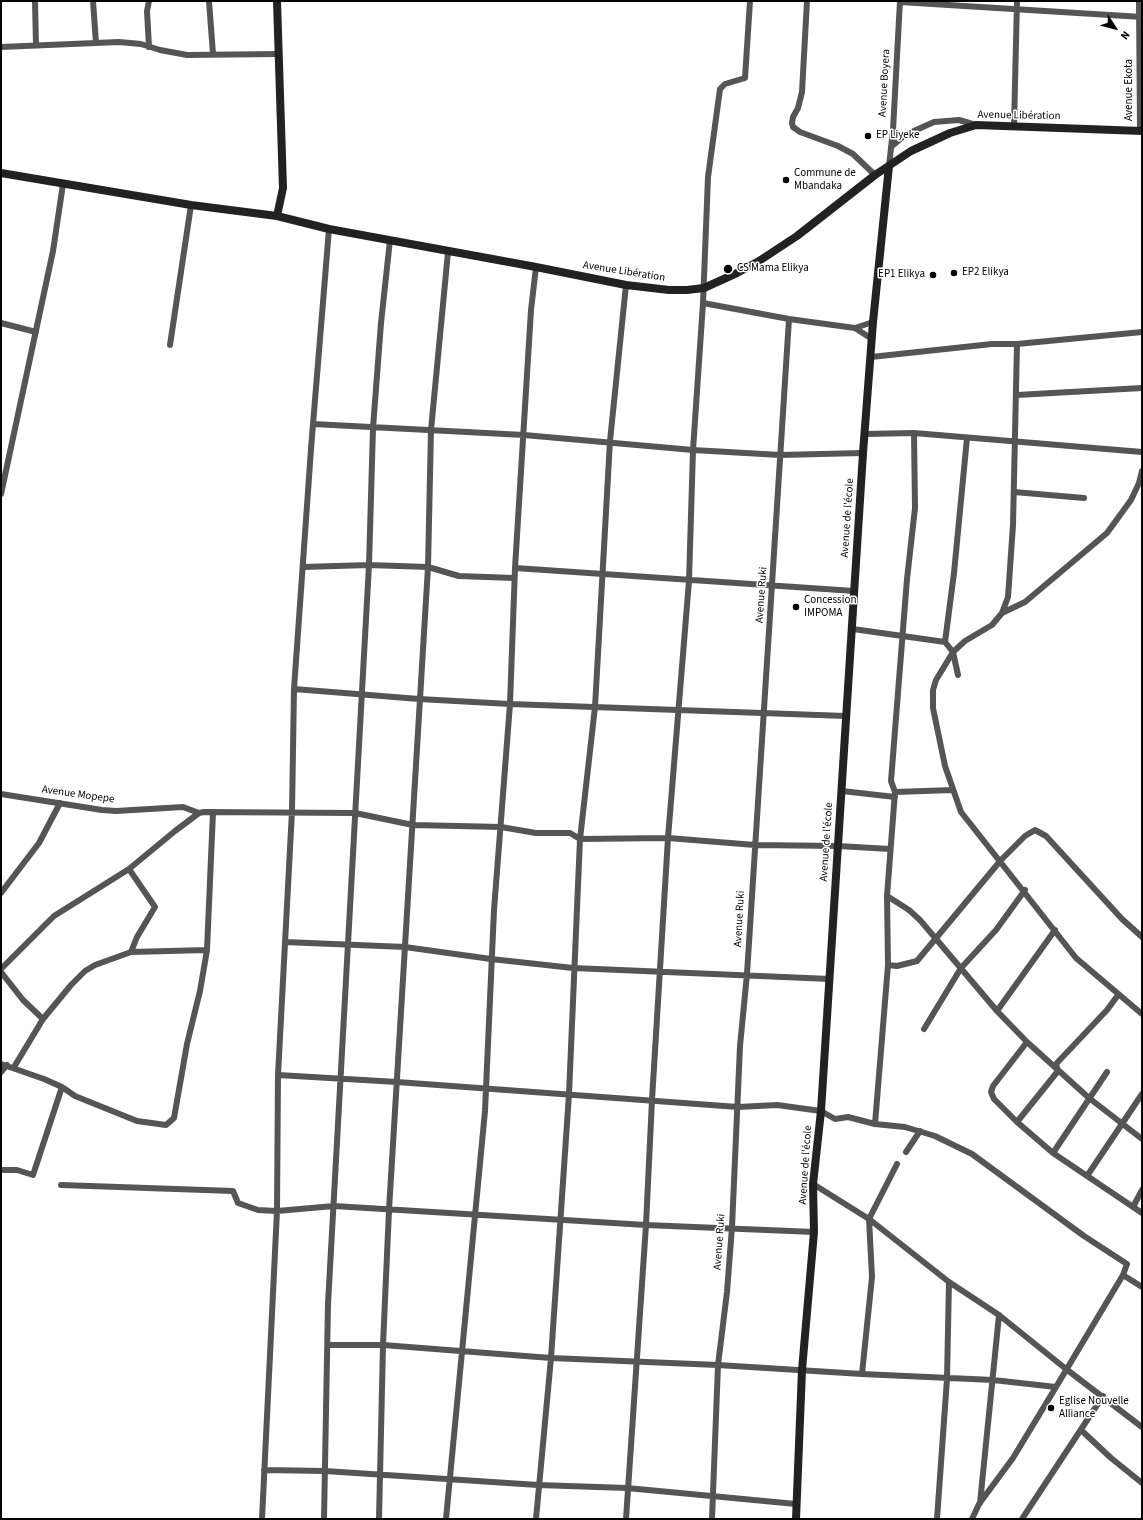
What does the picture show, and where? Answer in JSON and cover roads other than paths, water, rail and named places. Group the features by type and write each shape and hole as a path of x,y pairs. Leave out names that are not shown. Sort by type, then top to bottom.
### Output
{"street":[{"path":"35,1 36,45"},
{"path":"93,1 96,43"},
{"path":"149,1 147,11 149,47"},
{"path":"209,1 213,54"},
{"path":"277,1 283,188 277,216"},
{"path":"626,1519 646,1225 668,838 689,581 693,450 704,288 708,177 720,89 725,84 745,78 750,1"},
{"path":"807,1 802,92 798,108 793,117 793,127 800,132 838,146 853,154 875,175"},
{"path":"900,1 1141,17"},
{"name":"Avenue Boyera","path":"889,166 900,1"},
{"path":"1014,126 1017,1"},
{"name":"Avenue Ekota","path":"1139,1 1141,17 1141,131"},
{"path":"1,47 119,42 141,44 149,47 187,54 278,54"},
{"path":"891,147 906,135 934,122 959,120 976,126"},
{"name":"Avenue Libération","path":"1,173 191,205 277,216 329,229 536,267 626,286 668,290 704,288 737,273 797,236 875,175 929,142 950,133 976,126 1141,131"},
{"name":"Avenue de l'école","path":"796,1519 802,1370 814,1232 813,1184 821,1111 846,716 853,629 863,453 866,434 873,322 889,166"},
{"path":"1,494 53,251 62,184"},
{"path":"170,345 191,205"},
{"path":"262,1519 276,1211 278,1075 292,811 294,689 329,229"},
{"path":"324,1519 328,1304 369,565 373,428 381,323 390,240"},
{"path":"379,1519 382,1476 383,1345 389,1210 428,567 431,430 448,252"},
{"path":"446,1519 474,1215 479,1178 486,1089 491,959 510,704 514,578 531,310 536,267"},
{"path":"536,1519 551,1358 569,1094 573,968 580,838 595,707 610,441 626,286"},
{"path":"703,303 789,319 856,328 872,339"},
{"name":"Avenue Ruki","path":"712,1519 718,1365 727,1292 732,1228 740,1046 747,974 789,319"},
{"path":"856,328 873,322"},
{"path":"1,323 36,332"},
{"path":"871,357 992,344 1017,344 1142,332"},
{"path":"1017,344 1016,442 1008,597 1002,613 992,625 965,641 953,652 940,671 933,690 933,708 945,766 961,812 1001,860 1076,958 1142,1014"},
{"path":"1017,395 1142,388"},
{"path":"313,424 524,434 693,450 780,455 863,453"},
{"path":"866,434 914,433 1142,452"},
{"path":"875,1124 888,966 887,896 895,794 891,781 902,636 915,508 914,433"},
{"path":"945,642 956,559 967,438"},
{"path":"1002,613 1025,602 1107,533 1131,500 1139,483 1142,471"},
{"path":"1014,492 1084,498"},
{"path":"303,567 369,565 428,567 460,576 514,578"},
{"path":"515,568 854,591"},
{"path":"853,629 945,642 953,652 958,675"},
{"path":"294,689 419,699 510,704 846,716"},
{"path":"842,791 895,794 953,790"},
{"name":"Avenue Mopepe","path":"1,794 116,811 183,807 199,813"},
{"path":"1,893 39,843 60,803"},
{"path":"1,969 54,916 129,869 199,813 292,811 355,813 413,825 500,827 536,833 570,833 580,838 668,838 755,845 838,846 890,849"},
{"path":"1,1072 4,1065 14,1067 62,1087 74,1096 137,1121 166,1125 174,1118 187,1044 200,991 207,950 213,812"},
{"path":"888,966 897,966 918,961 1001,860 1025,836 1036,830 1041,832 1122,919 1142,937"},
{"path":"129,869 155,907 137,937 131,952"},
{"path":"924,1030 961,968 996,930 1024,890"},
{"path":"887,896 909,910 997,1011 1027,1042 1089,1098 1142,1139"},
{"path":"997,1011 1055,930"},
{"path":"285,942 405,947 491,959 573,968 747,974 830,979"},
{"path":"14,1067 43,1019 85,971 109,959 131,952 207,950"},
{"path":"1,972 24,1000 43,1019"},
{"path":"1058,1071 1056,1064 1107,1010 1118,995"},
{"path":"1027,1042 993,1086 991,1092 994,1099 1017,1122 1053,1153 1142,1213"},
{"path":"1017,1122 1058,1071"},
{"path":"1053,1153 1107,1072"},
{"path":"278,1075 340,1078 738,1107 777,1105 821,1111 835,1119 848,1117 875,1124 905,1127 920,1131 972,1154 1084,1236 1125,1261 1127,1264 1123,1275 1013,1458 979,1504 972,1519"},
{"path":"1,1170 18,1170 33,1176 62,1087"},
{"path":"1087,1176 1142,1094"},
{"path":"906,1152 920,1131"},
{"path":"862,1374 872,1277 869,1219 897,1164"},
{"path":"813,1184 869,1219 949,1282 999,1315 1066,1369 1142,1427"},
{"path":"61,1185 233,1191 238,1203 258,1210 276,1211 334,1206 646,1225 814,1232"},
{"path":"1133,1207 1142,1190"},
{"path":"1123,1275 1142,1287"},
{"path":"937,1519 947,1379 949,1282"},
{"path":"979,1504 999,1315"},
{"path":"328,1345 383,1345 551,1358 718,1365 947,1379 993,1380 1056,1387"},
{"path":"1022,1519 1103,1396"},
{"path":"1081,1430 1111,1458 1142,1483"},
{"path":"264,1470 325,1471 382,1476 538,1485 628,1488 796,1504"}],"place":[{"name":"EP Liyeke","path":"868,136"},
{"name":"Commune de Mbandaka","path":"786,180"},
{"name":"CS Mama Elikya","path":"728,269"},
{"name":"EP2 Elikya","path":"954,273"},
{"name":"EP1 Elikya","path":"933,275"},
{"name":"Concession IMPOMA","path":"796,607"},
{"name":"Eglise Nouvelle Alliance","path":"1051,1408"}]}
